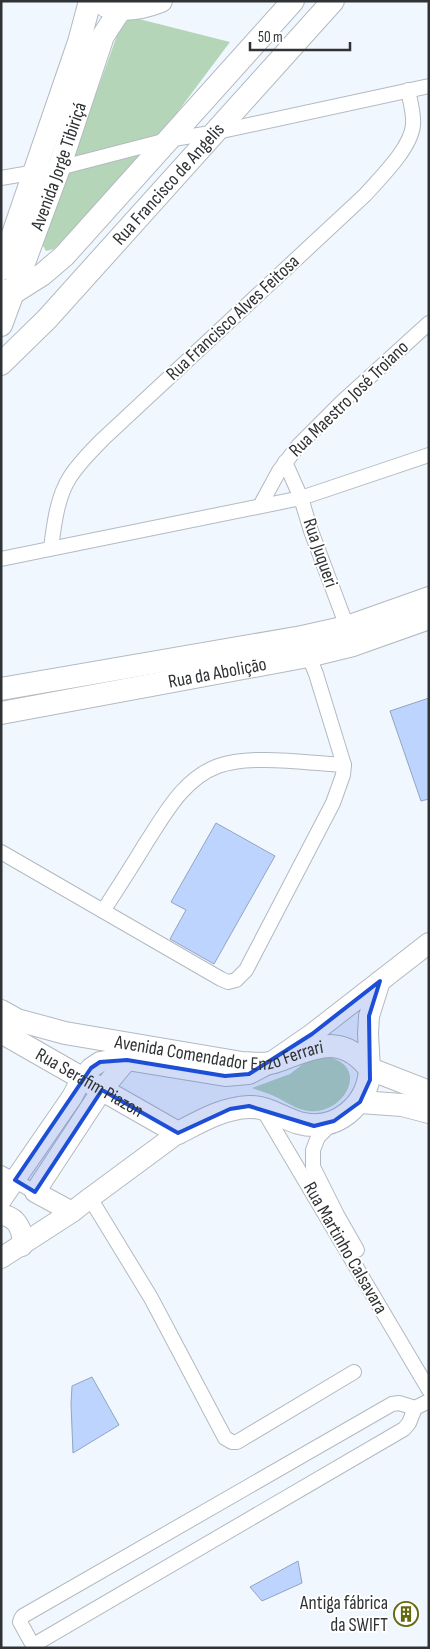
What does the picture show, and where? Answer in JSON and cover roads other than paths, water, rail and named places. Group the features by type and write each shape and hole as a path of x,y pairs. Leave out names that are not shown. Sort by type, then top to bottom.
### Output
{"main road":[{"name":"Avenida Jorge Tibiriçá","path":"1,269 79,42 90,1"},
{"path":"96,1 120,10 146,7 161,1"},
{"name":"Rua Francisco de Angelis","path":"7,291 43,274 64,256 293,1"},
{"name":"Rua Francisco de Angelis","path":"1,364 47,319 333,1"},
{"name":"Avenida Jorge Tibiriçá","path":"1,324 7,291 29,249 104,36 120,10"},
{"path":"265,32 266,41 281,58"},
{"path":"29,249 36,254 52,258 64,256"},
{"name":"Rua da Abolição","path":"350,636 429,598"},
{"name":"Rua da Abolição","path":"1,713 429,618"},
{"name":"Rua da Abolição","path":"1,689 305,647"},
{"path":"1,1200 8,1177 72,1097 82,1078 100,1062 127,1060 225,1076 249,1074 270,1063 312,1034 429,943"},
{"path":"8,1253 72,1212 178,1133 205,1118 230,1109 249,1106 262,1107 299,1123 314,1126 334,1121 351,1111 360,1102 370,1080 369,1016 380,982"},
{"name":"Avenida Comendador Enzo Ferrari","path":"1,1011 17,1020 65,1033 242,1063 270,1063 324,1045 339,1046 365,1062 370,1069 429,1092"},
{"name":"Rua Serafim Piazon","path":"1,1032 178,1133"},
{"path":"72,1212 35,1192 102,1090 127,1060"},
{"path":"360,1102 402,1105 429,1112"},
{"path":"1,1215 13,1218 22,1230 8,1253"}],"street":[{"path":"1,178 59,168 167,140 217,132 429,86"},
{"name":"Rua Francisco Alves Feitosa","path":"51,548 60,499 69,478 82,461 102,439 365,195 388,169 409,139 413,126 413,115 408,90"},
{"name":"Rua Maestro José Troiano","path":"260,506 285,462 298,446 342,402 429,323"},
{"path":"1,559 302,498 429,455"},
{"name":"Rua Juqueri","path":"285,462 302,498 350,636"},
{"path":"1,852 221,979 228,982 236,980 246,970 333,803 343,775 344,765 316,674 305,647"},
{"path":"103,911 175,799 196,778 218,766 245,761 275,760 344,765"},
{"name":"Rua Martinho Calsavara","path":"262,1107 429,1390"},
{"name":"Rua Martinho Calsavara","path":"334,1121 318,1137 313,1150 313,1167 337,1215 429,1374"},
{"path":"8,1177 35,1192"},
{"path":"90,1198 152,1298 225,1438 229,1441 237,1442 354,1372"},
{"path":"415,1408 409,1423 404,1429 37,1644 31,1642 20,1622 20,1619 24,1616 392,1404 415,1408 429,1401"}],"water":[{"path":"429,698 429,799 421,801 390,711"},
{"path":"216,823 275,856 214,964 170,939 186,910 171,902"},
{"path":"92,1377 119,1425 73,1453 72,1386"},
{"path":"298,1561 302,1583 262,1601 250,1587"}],"place":[{"name":"Antiga fábrica da SWIFT","path":"406,1614"}]}
